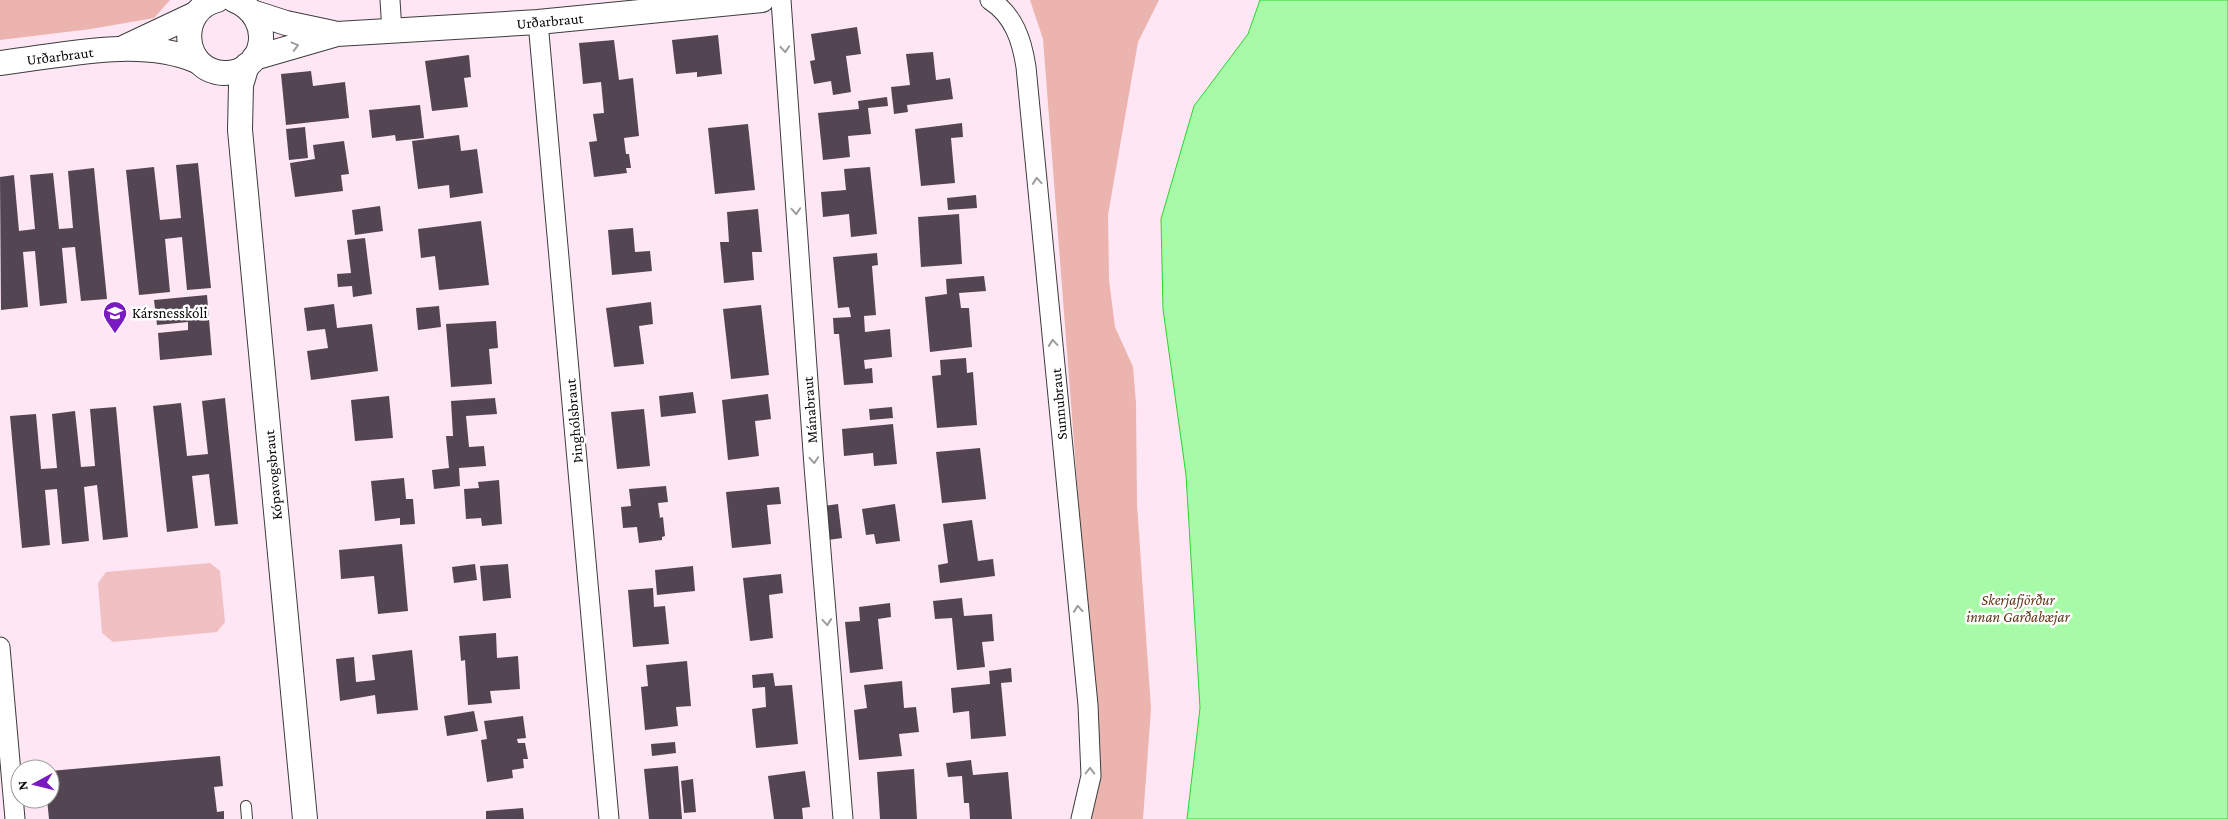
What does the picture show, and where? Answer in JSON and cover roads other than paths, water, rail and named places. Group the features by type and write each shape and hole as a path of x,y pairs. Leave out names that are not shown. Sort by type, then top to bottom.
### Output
{"street":[{"path":"390,0 392,31"},
{"name":"Urðarbraut","path":"0,63 121,49 166,51 181,54 205,66 225,73 237,71 251,62 337,34 538,22 650,6 762,0"},
{"name":"Mánabraut","path":"781,0 814,466 843,819"},
{"name":"Sunnubraut","path":"990,0 1013,23 1023,44 1026,67 1088,704 1091,776 1081,819"},
{"name":"Urðarbraut","path":"244,4 286,23 337,34"},
{"name":"Kópavogsbraut","path":"244,4 260,24 262,36 260,48 251,62 241,85 240,130 305,819"},
{"name":"Urðarbraut","path":"121,49 203,6"},
{"name":"Kópavogsbraut","path":"203,6 189,26 188,38 191,50 224,87 240,130"},
{"name":"Þinghólsbraut","path":"538,22 609,819"},
{"path":"0,647 15,819"}],"lane":[{"path":"246,806 247,819"}],"place":[{"name":"Kársnesskóli","path":"115,334"}],"park label":[{"name":"Skerjafjörður innan Garðabæjar","path":"2018,608"}]}
